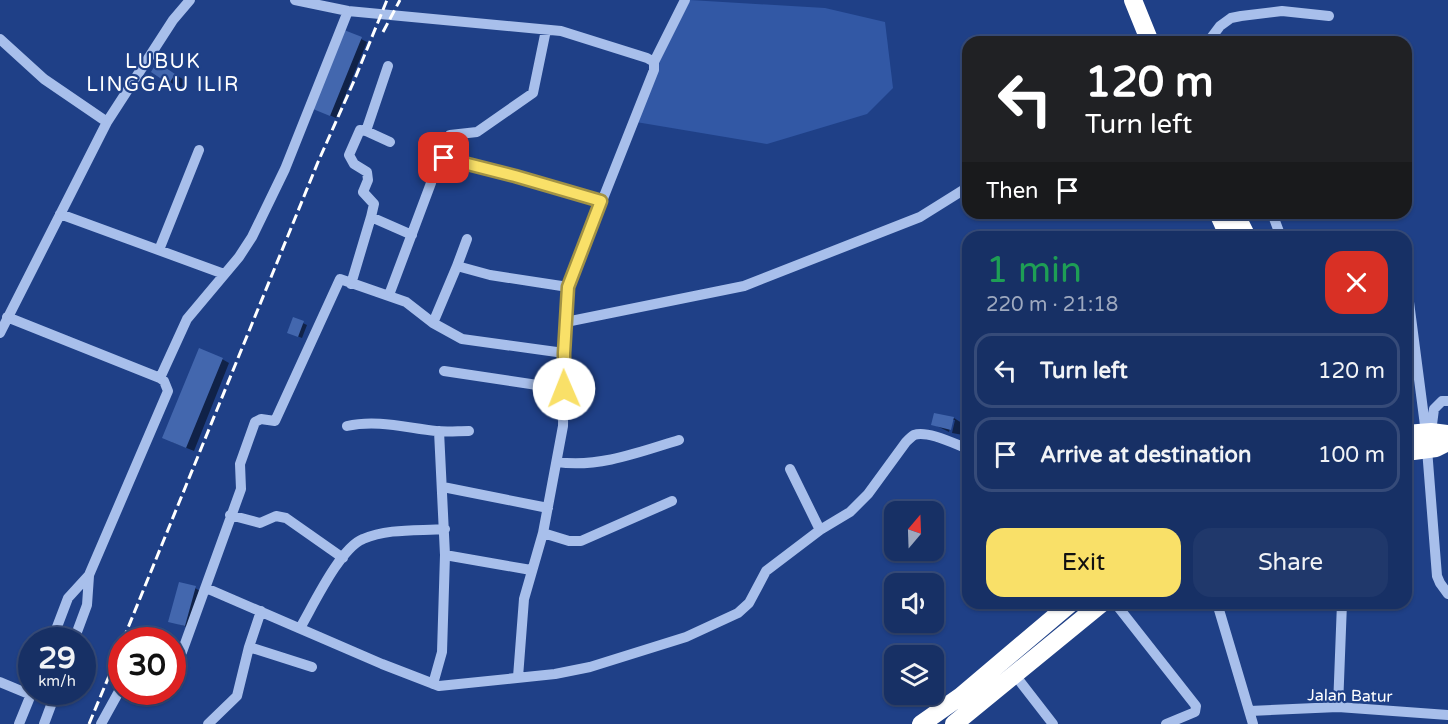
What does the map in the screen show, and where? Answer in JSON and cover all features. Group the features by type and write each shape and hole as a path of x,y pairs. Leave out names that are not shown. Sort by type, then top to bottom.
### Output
{"highway":[{"path":"1135,4 1148,36"},
{"path":"1412,435 1433,437"},
{"path":"1433,437 1436,448 1448,442"},
{"path":"1412,449 1433,437"},
{"path":"921,724 961,696 1064,609"},
{"path":"962,722 1095,609"}],"street":[{"path":"0,333 107,122 173,20 190,0"},
{"path":"295,0 348,11 569,33 654,62"},
{"path":"518,677 524,598 543,533 563,426 568,287 654,70 654,62 685,0"},
{"path":"160,378 188,319 239,257 252,237 285,169 348,11"},
{"path":"1212,36 1220,26 1231,18 1241,16 1282,11 1329,16"},
{"path":"444,158 450,135 477,132 533,93 546,30"},
{"path":"0,39 44,79 107,122"},
{"path":"366,131 388,66"},
{"path":"351,284 374,204 363,192 368,180 367,172 349,159 360,130 390,142"},
{"path":"159,250 199,150"},
{"path":"389,295 431,183 437,159 444,158 515,176 601,201"},
{"path":"567,322 744,286 920,217 962,192"},
{"path":"60,214 224,274"},
{"path":"371,217 412,235"},
{"path":"434,323 467,239"},
{"path":"457,266 505,278 568,287"},
{"path":"186,644 241,489 240,464 255,422 261,419 275,421 340,279 389,295 413,306 434,323 454,335 471,341 564,353"},
{"path":"1412,314 1433,437"},
{"path":"7,317 160,378 164,381 168,391 89,575 68,598 57,627"},
{"path":"444,371 531,386 564,389"},
{"path":"1448,401 1442,402 1434,409 1433,437 1437,576 1448,594"},
{"path":"347,426 380,423 439,431 469,430"},
{"path":"433,684 442,652 445,555 439,431"},
{"path":"206,588 433,684 443,686 555,674 590,667 686,637 726,620 749,603 766,571 820,530 850,512 868,494 906,441 915,435 924,434 962,447"},
{"path":"557,462 576,464 616,459 679,440"},
{"path":"790,469 820,530"},
{"path":"443,487 548,508"},
{"path":"543,533 568,541 581,541 672,501"},
{"path":"230,515 260,523 276,516 285,518 343,558"},
{"path":"300,628 329,577 361,539 382,533 445,529"},
{"path":"445,555 531,570"},
{"path":"79,627 87,605 89,575"},
{"path":"1120,609 1196,706 1195,712 1166,724"},
{"path":"1219,609 1253,724"},
{"path":"1338,707 1342,609"},
{"path":"208,724 237,696 261,611"},
{"path":"249,647 312,667"},
{"path":"1015,675 1053,724"},
{"path":"0,682 18,688"},
{"path":"19,724 26,705"},
{"path":"44,724 51,705"},
{"path":"101,724 112,705"},
{"name":"Jalan Batur","path":"1250,711 1338,707 1448,715"}],"shaded area":[{"path":"690,0 825,8 885,22 893,88 867,114 767,144 636,122 658,62"}],"building":[{"path":"344,30 362,37 330,116 313,109"},
{"path":"157,62 175,74 169,84 151,72"},
{"path":"293,317 304,321 298,337 287,333"},
{"path":"199,348 223,358 186,448 162,438"},
{"path":"934,413 954,417 951,430 931,425"},
{"path":"179,582 196,586 185,626 168,622"}],"railway":[{"path":"128,627 318,162 387,0"},
{"path":"383,32 400,0"},
{"path":"89,724 108,679"}],"district":[{"name":"LUBUK LINGGAU ILIR","path":"163,72"}],"route":[{"path":"444,158 601,201 568,287 564,389"}]}
